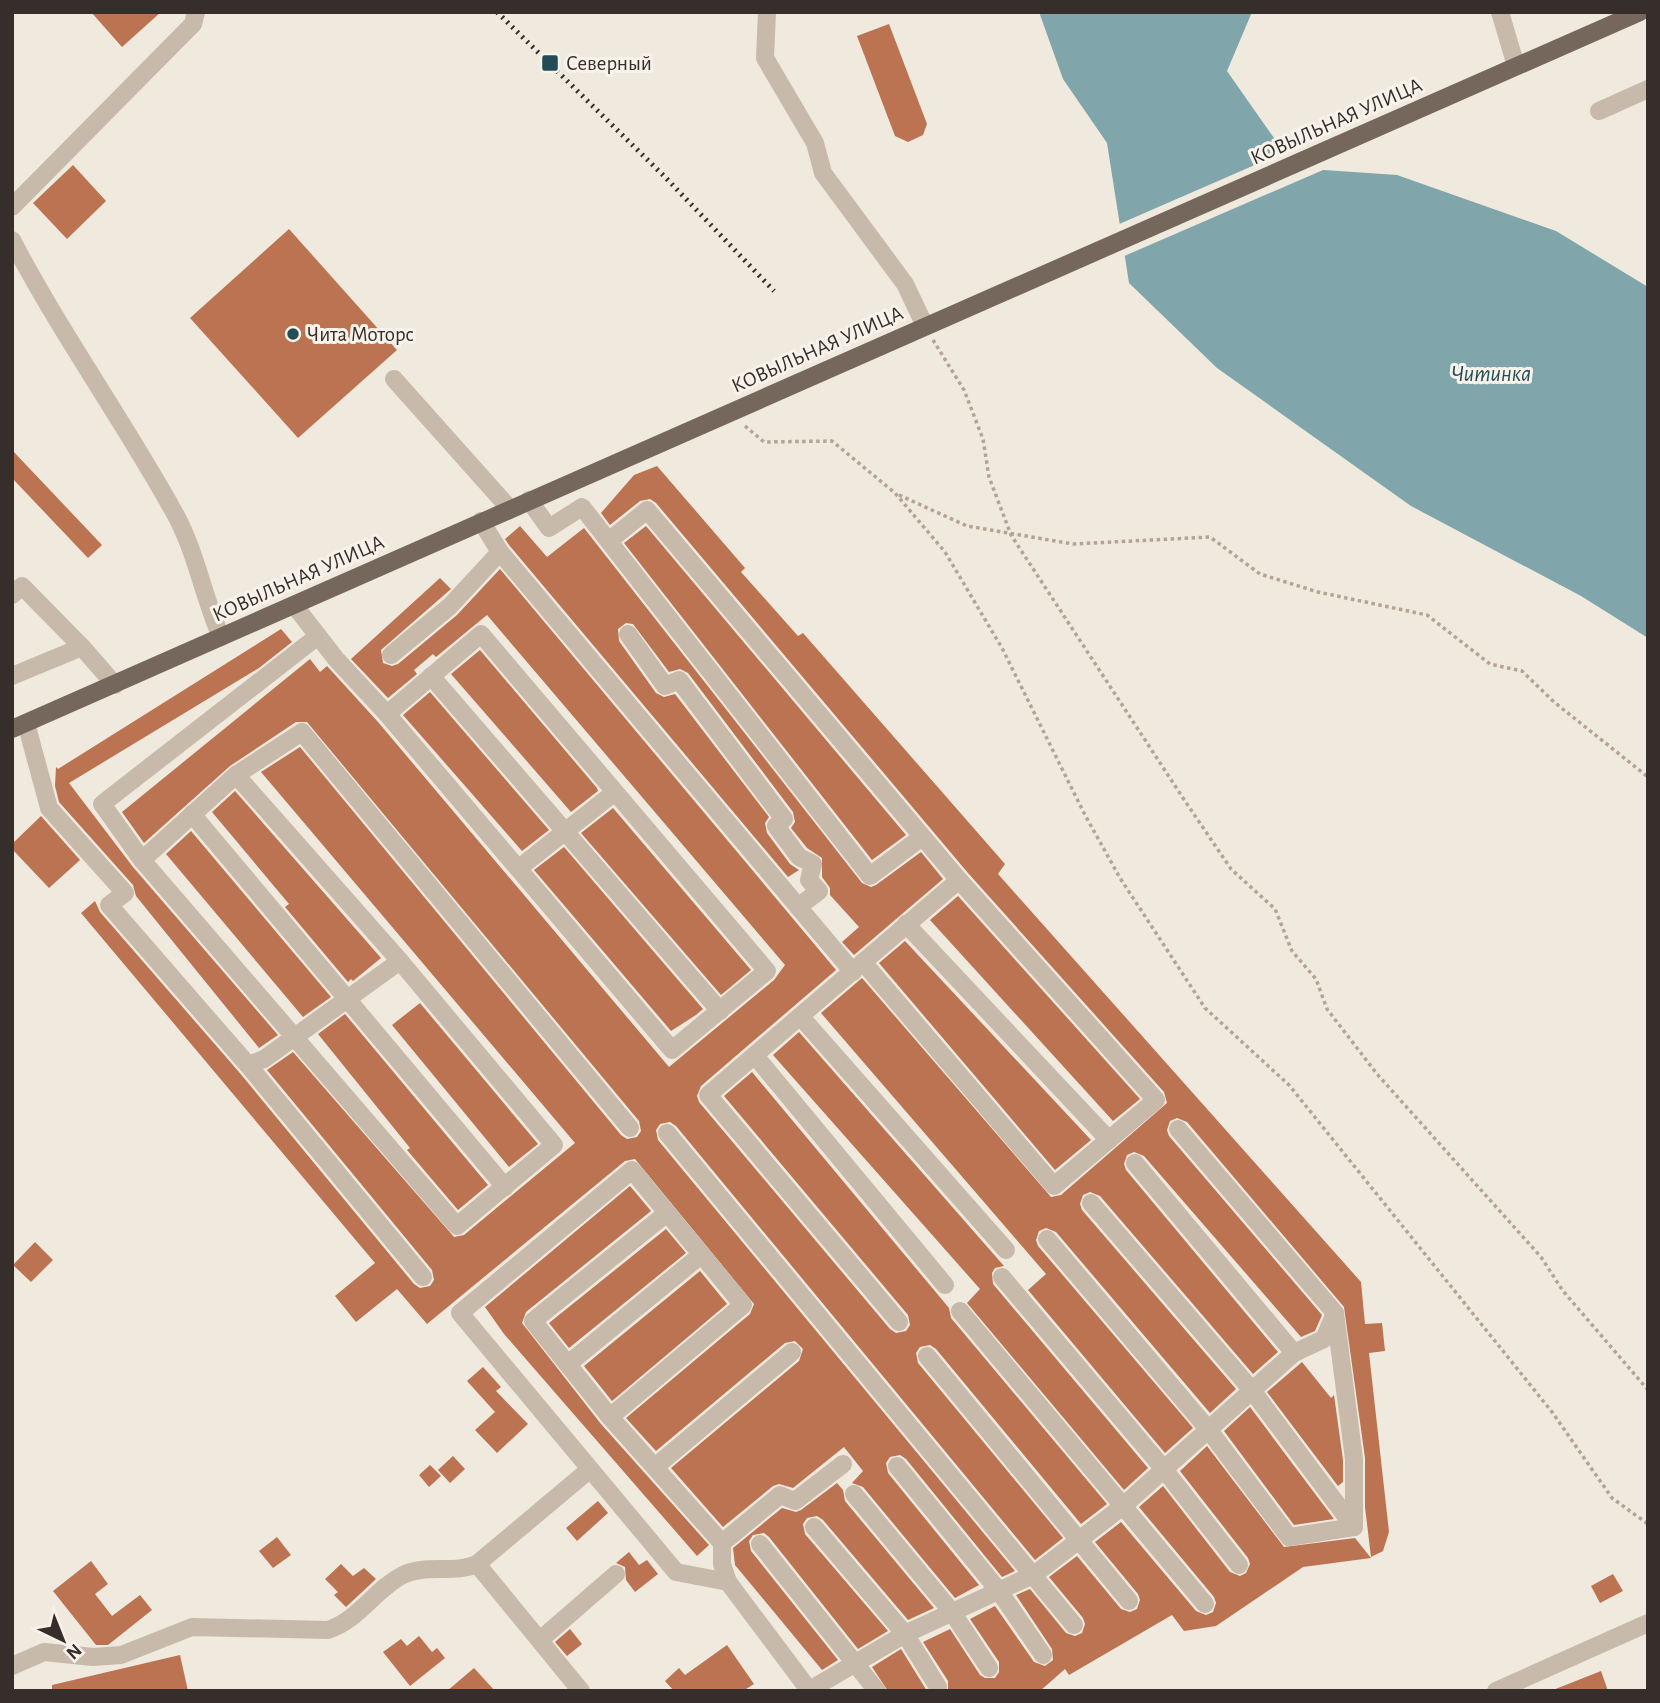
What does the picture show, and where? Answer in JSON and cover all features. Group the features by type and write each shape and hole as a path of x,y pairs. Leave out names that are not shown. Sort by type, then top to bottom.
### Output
{"main road":[{"name":"КОВЫЛЬНАЯ УЛИЦА","path":"19,726 1640,12"}],"street":[{"path":"12,207 193,23 196,12"},
{"path":"767,12 765,58 815,144 823,173 905,284 925,326"},
{"path":"1500,12 1516,66"},
{"path":"1599,111 1648,89"},
{"path":"12,240 176,514 199,570 205,600 221,637"},
{"path":"394,379 510,509"},
{"path":"529,500 549,528 582,507 870,876 922,836"},
{"path":"481,522 500,552 799,907 858,967 1054,1186 1156,1100 959,880 647,510 610,540"},
{"path":"391,654 450,606 500,552"},
{"path":"12,596 22,586 115,685"},
{"path":"294,605 672,1050 767,971 481,634 387,714"},
{"path":"628,634 665,686 679,680 784,819 776,826 799,857 813,864 809,880 819,891 799,907"},
{"path":"236,775 400,961 554,1145 457,1226 142,860 102,804 318,636"},
{"path":"12,676 82,647"},
{"path":"431,676 720,1011"},
{"path":"19,726 49,808 125,892 109,905 248,1065 423,1278"},
{"path":"142,860 236,775 302,732 630,1128"},
{"path":"519,868 615,792"},
{"path":"192,814 505,1187"},
{"path":"899,1321 708,1095 756,1057 959,880"},
{"path":"906,924 1109,1140"},
{"path":"248,1065 264,1059 400,961"},
{"path":"801,1017 1006,1250"},
{"path":"756,1057 945,1285"},
{"path":"1178,1129 1335,1313 1354,1459 1354,1527"},
{"path":"667,1133 1035,1574 1074,1625"},
{"path":"1135,1163 1294,1353"},
{"path":"610,1417 743,1305 632,1170 460,1313 676,1572 727,1582"},
{"path":"1091,1202 1251,1390 1354,1527"},
{"path":"667,1213 533,1321 610,1417 722,1543 722,1564 727,1582 809,1690 905,1634 1035,1574 1123,1507 1163,1468 1294,1353 1324,1339 1335,1313"},
{"path":"1047,1240 1208,1429 1289,1537 1354,1527"},
{"path":"568,1364 701,1255"},
{"path":"1002,1277 1163,1468 1239,1565"},
{"path":"960,1311 1205,1604"},
{"path":"655,1467 792,1352"},
{"path":"928,1356 1081,1538 1129,1601"},
{"path":"722,1543 780,1495 794,1501 843,1464"},
{"path":"897,1466 999,1591 1043,1655"},
{"path":"12,1666 44,1651 93,1657 121,1655 192,1627 328,1630 344,1625 402,1576 416,1571 461,1571 477,1564 589,1470"},
{"path":"854,1494 952,1612 989,1668"},
{"path":"814,1527 905,1634 938,1688"},
{"path":"760,1544 858,1663 877,1691"},
{"path":"477,1564 581,1691"},
{"path":"540,1640 616,1574"},
{"path":"1496,1691 1648,1623"}],"path":[{"path":"925,326 964,390 983,439 989,477 1011,535 1231,869 1275,909 1292,951 1316,979 1327,1009 1377,1074 1541,1257 1563,1291 1648,1390"},
{"path":"730,413 764,442 832,441 895,493 945,552 1002,648 1085,815 1120,878 1205,1008 1289,1085 1552,1412 1612,1498 1648,1524"},
{"path":"895,493 967,526 1073,544 1210,537 1261,574 1318,592 1427,615 1490,664 1522,671 1554,702 1648,777"}],"water":[{"name":"Читинка","path":"1039,12 1252,12 1227,71 1295,168 1397,175 1556,231 1648,287 1648,638 1581,596 1411,506 1217,368 1129,283 1107,143 1063,79"}],"pier":[{"path":"1287,151 1297,164 1330,167 1122,257 1117,225"}],"building":[{"path":"91,12 161,12 122,47"},
{"path":"889,24 927,124 923,135 908,142 895,136 857,36"},
{"path":"73,165 106,201 67,239 33,203"},
{"name":"Чита Моторс","path":"289,229 397,350 298,438 190,318"},
{"path":"12,450 102,545 88,558 12,478"},
{"path":"657,466 745,568 741,572 798,636 803,633 1005,864 998,874 1361,1282 1365,1324 1382,1323 1385,1351 1369,1353 1389,1532 1383,1551 1371,1557 1365,1507 1365,1458 1344,1307 1187,1122 1177,1118 1170,1121 1167,1130 1169,1136 1322,1315 1315,1331 1301,1337 1144,1156 1134,1152 1127,1155 1124,1164 1126,1170 1278,1352 1253,1374 1100,1196 1090,1192 1083,1195 1080,1204 1082,1210 1236,1389 1210,1413 1056,1232 1046,1228 1039,1231 1036,1240 1038,1246 1193,1428 1165,1453 1028,1290 1046,1274 821,1013 862,978 1051,1197 1061,1195 1167,1103 1164,1092 968,873 656,503 650,499 640,501 610,525 601,513 634,475"},
{"path":"520,526 547,557 584,528 862,883 871,887 876,885 921,852 943,879 854,955 842,942 859,927 830,895 830,888 822,877 822,858 807,848 791,828 795,822 793,812 688,673 680,669 669,672 633,624 626,623 618,629 619,641 656,693 664,697 675,694 769,817 765,823 767,833 790,864 799,870 788,877 509,545 505,539"},
{"path":"646,526 906,835 872,860 624,543"},
{"path":"500,569 836,970 701,1086 697,1096 699,1102 890,1329 896,1333 906,1331 910,1325 908,1315 724,1096 752,1072 949,1308 951,1318 1107,1504 1081,1524 936,1349 930,1345 920,1347 916,1353 918,1363 1063,1538 1035,1560 676,1126 670,1122 660,1124 656,1130 658,1140 1015,1571 1002,1577 900,1455 890,1457 886,1463 888,1473 979,1585 955,1598 863,1487 852,1483 863,1471 844,1447 793,1488 779,1484 773,1486 723,1527 671,1468 799,1361 803,1349 795,1341 785,1343 656,1451 626,1418 750,1314 754,1304 635,1159 625,1161 427,1324 397,1289 356,1322 335,1296 375,1263 81,913 95,901 100,912 239,1072 414,1284 420,1288 430,1286 434,1280 432,1270 267,1070 293,1052 454,1237 464,1235 575,1143 261,772 300,747 621,1135 627,1139 637,1137 641,1131 639,1121 307,722 296,722 230,766 144,843 122,812 310,659 320,672 327,666 378,722 669,1067 774,980 785,965 487,615 436,657 433,654 414,670 417,674 388,698 351,659 440,578 451,589 381,650 383,663 392,666 398,664 457,615"},
{"path":"281,629 292,642 259,668 69,783 133,867 278,1035 259,1048 136,896 133,885 59,802 55,786 56,767 58,769"},
{"path":"480,650 597,788 598,791 571,812 451,674"},
{"path":"430,692 549,830 522,851 403,715"},
{"path":"235,791 381,958 353,981 351,979 348,982 285,907 289,904 212,812"},
{"path":"613,808 751,970 721,995 581,833"},
{"path":"41,816 80,860 49,888 12,849 12,844"},
{"path":"191,831 331,997 303,1017 166,854"},
{"path":"564,847 703,1009 696,1015 671,1031 534,870"},
{"path":"958,896 1140,1099 1113,1121 930,920"},
{"path":"905,941 1091,1140 1055,1170 879,963"},
{"path":"420,1003 538,1144 509,1167 392,1025"},
{"path":"345,1014 488,1185 458,1210 407,1150 410,1148 318,1034"},
{"path":"799,1032 1004,1266 995,1268 992,1273 993,1284 1148,1468 1124,1490 967,1303 980,1289 773,1055"},
{"path":"630,1186 651,1211 526,1312 522,1323 601,1424 709,1545 697,1556 504,1334 485,1307"},
{"path":"666,1229 686,1253 569,1348 549,1323"},
{"path":"35,1242 53,1260 31,1282 13,1265"},
{"path":"700,1271 727,1304 612,1401 584,1366"},
{"path":"1302,1362 1331,1398 1334,1395 1343,1460 1343,1482 1338,1486 1267,1392"},
{"path":"483,1367 501,1387 496,1391 528,1424 497,1453 475,1430 495,1412 467,1381"},
{"path":"1250,1407 1334,1519 1294,1525 1224,1431"},
{"path":"1207,1446 1284,1547 1355,1538 1371,1558 1303,1567 1216,1626 1184,1631 1172,1615 1069,1675 1065,1669 1040,1691 948,1691 948,1681 923,1642 950,1629 980,1675 995,1678 999,1672 999,1662 970,1619 995,1606 1034,1662 1045,1666 1053,1660 1052,1649 1016,1595 1030,1589 1066,1633 1075,1636 1082,1633 1085,1624 1083,1618 1049,1577 1077,1556 1121,1609 1130,1612 1137,1609 1140,1600 1138,1594 1095,1542 1121,1522 1196,1611 1206,1615 1213,1612 1216,1603 1214,1597 1139,1507 1163,1486 1230,1572 1240,1576 1246,1573 1250,1564 1248,1558 1180,1471"},
{"path":"453,1456 465,1469 450,1483 438,1470"},
{"path":"430,1465 441,1476 429,1487 419,1475"},
{"path":"837,1483 843,1490 845,1501 934,1608 908,1620 823,1520 817,1516 807,1518 803,1524 805,1534 888,1631 858,1649 769,1537 764,1533 753,1535 749,1541 751,1551 838,1660 822,1670 735,1565 733,1548 782,1508 796,1512 801,1510"},
{"path":"598,1501 608,1513 577,1541 566,1528"},
{"path":"277,1537 291,1555 273,1568 259,1551"},
{"path":"629,1552 639,1565 647,1560 658,1574 635,1592 626,1580 625,1567 616,1563"},
{"path":"91,1561 108,1584 95,1594 112,1616 140,1595 152,1610 108,1645 96,1645 53,1591"},
{"path":"341,1564 353,1576 364,1568 376,1579 346,1607 334,1595 338,1592 325,1579"},
{"path":"1613,1574 1623,1591 1600,1603 1591,1586"},
{"path":"570,1629 582,1644 567,1656 555,1642"},
{"path":"419,1636 432,1652 437,1648 445,1658 410,1686 383,1652 401,1639 407,1646"},
{"path":"727,1645 754,1684 743,1691 674,1691 665,1681 679,1668 685,1675"},
{"path":"901,1649 927,1691 888,1691 872,1667"},
{"path":"180,1655 188,1691 52,1691 52,1685"},
{"path":"474,1668 495,1691 447,1691"},
{"path":"1601,1671 1608,1691 1553,1691 1553,1690"}],"railway":[{"path":"497,12 665,177 774,291"}],"place":[{"name":"Северный","path":"550,63"},
{"name":"Чита Моторс","path":"293,334"}]}
